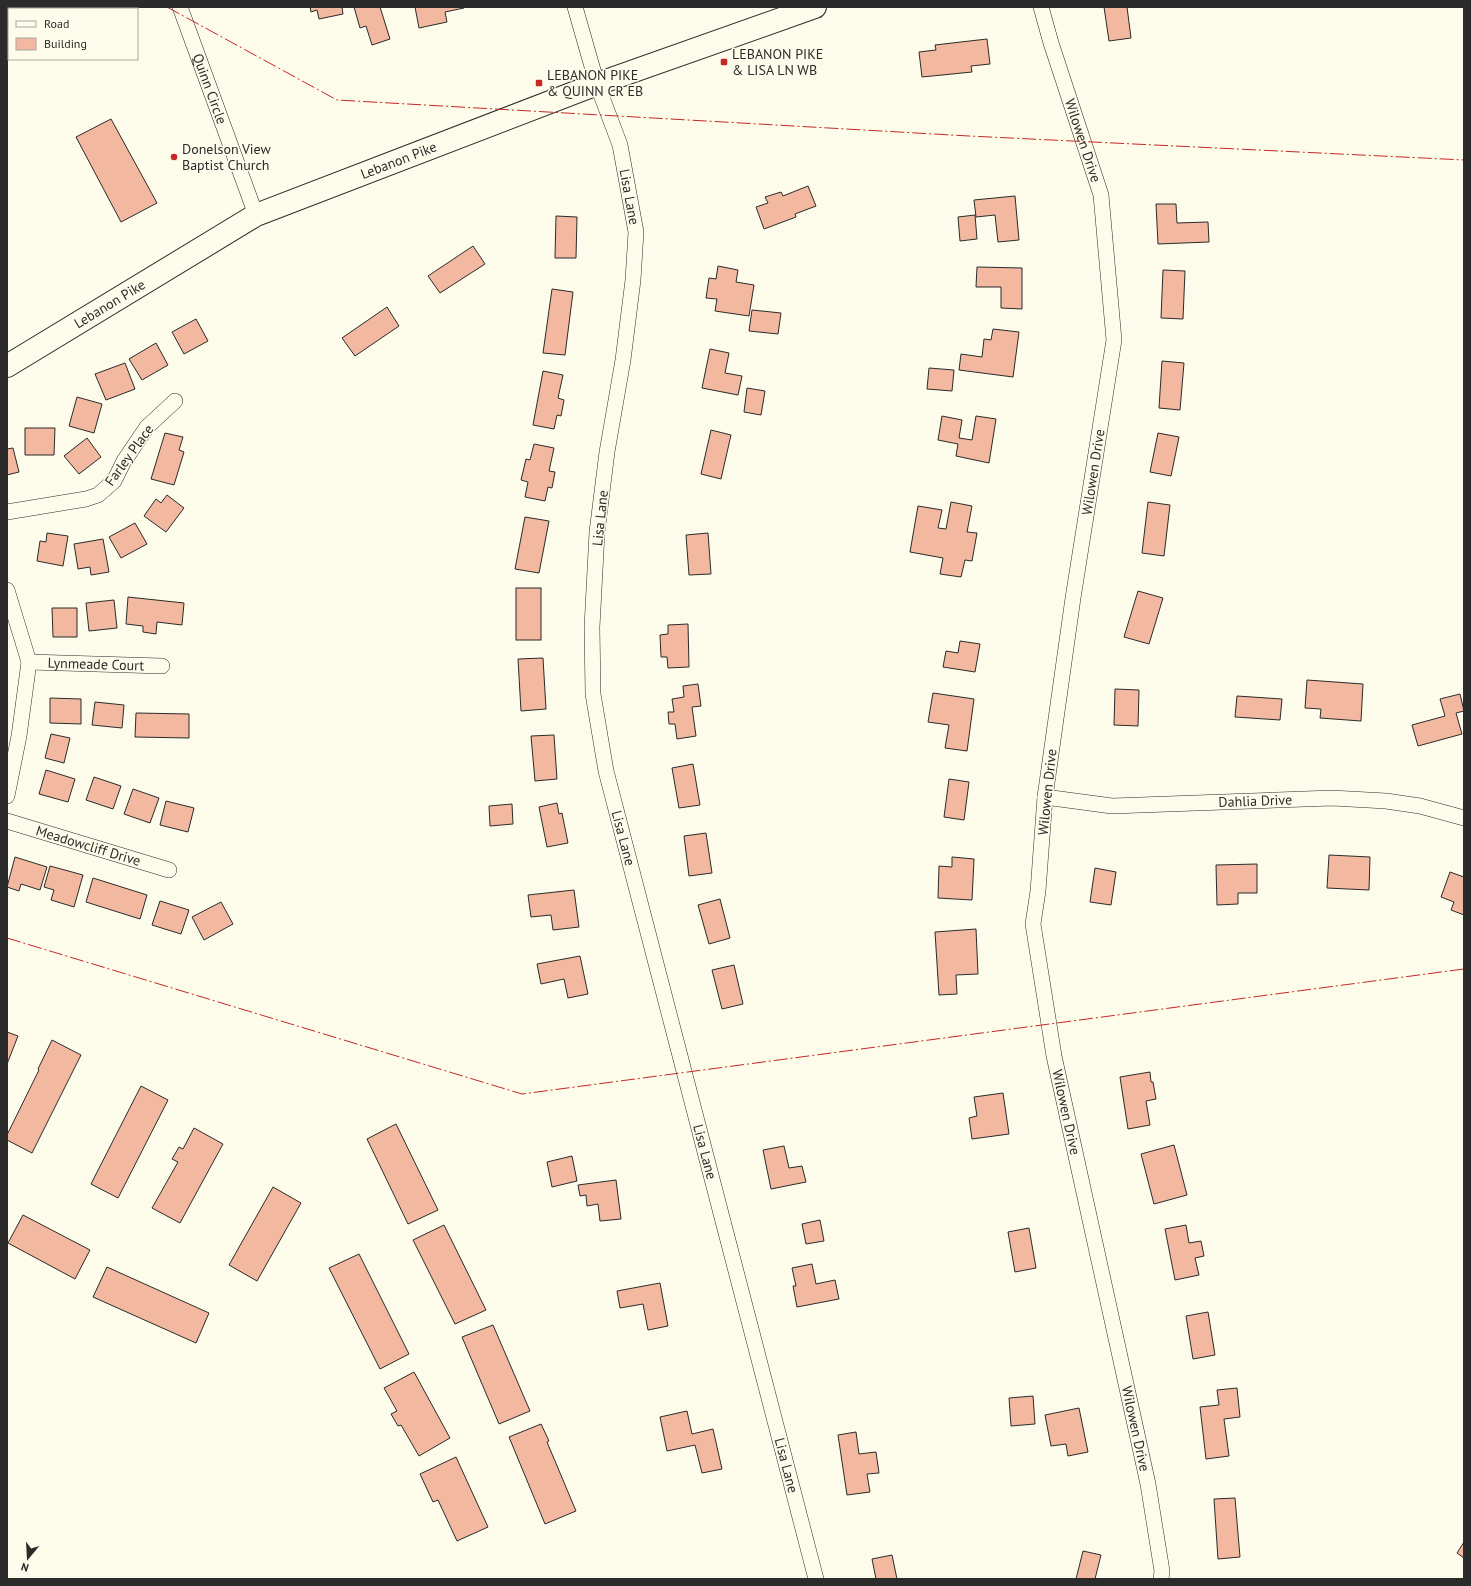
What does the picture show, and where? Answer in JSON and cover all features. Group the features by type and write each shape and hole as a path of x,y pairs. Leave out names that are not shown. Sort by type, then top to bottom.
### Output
{"main road":[{"name":"Lebanon Pike","path":"7,366 256,215 597,84 815,7"}],"street":[{"name":"Quinn Circle","path":"180,7 256,215"},
{"path":"574,7 597,84"},
{"name":"Wilowen Drive","path":"1041,7 1051,43 1101,195 1114,340 1073,598 1045,797 1038,891 1033,924 1054,1056 1148,1484 1162,1571 1161,1579"},
{"name":"Lisa Lane","path":"597,84 620,145 636,232 633,280 624,360 607,452 598,532 592,627 593,694 606,771 816,1579"},
{"name":"Farley Place","path":"7,512 86,499 98,495 114,481 124,460 147,427 176,401"},
{"path":"7,590 29,662 19,736 7,796"},
{"name":"Lynmeade Court","path":"29,662 162,666"},
{"name":"Dahlia Drive","path":"1045,797 1112,806 1332,798 1386,801 1420,806 1464,818"},
{"name":"Meadowcliff Drive","path":"7,821 169,870"}],"building":[{"path":"310,7 342,7 343,14 319,19 317,10 311,12"},
{"path":"354,7 380,7 390,39 372,45 366,26 360,28"},
{"path":"415,7 464,8 445,12 447,22 419,28"},
{"path":"1104,7 1127,7 1131,38 1109,41"},
{"path":"987,39 990,64 971,66 972,72 922,77 919,52 936,50 935,45"},
{"path":"111,119 157,203 121,222 76,137"},
{"path":"808,186 816,206 795,214 796,217 764,229 756,207 768,203 765,197 781,192 783,196"},
{"path":"1015,196 1019,240 998,242 995,215 976,217 974,200"},
{"path":"1156,204 1176,204 1177,223 1208,222 1209,242 1158,244"},
{"path":"975,215 977,239 960,241 958,217"},
{"path":"556,216 577,217 576,258 555,258"},
{"path":"473,246 485,264 440,293 428,276"},
{"path":"718,266 738,270 736,282 754,285 749,316 715,311 717,299 706,298 709,278 716,279"},
{"path":"977,267 1022,268 1022,309 1001,308 1001,287 976,287"},
{"path":"1163,270 1185,271 1183,319 1161,318"},
{"path":"552,289 573,292 565,355 543,353"},
{"path":"387,307 399,326 355,356 342,338"},
{"path":"752,310 781,313 778,334 749,331"},
{"path":"196,319 208,341 184,354 172,332"},
{"path":"993,329 1019,332 1013,377 959,370 961,354 982,357 984,339 991,340"},
{"path":"156,343 168,365 142,380 129,359"},
{"path":"710,349 729,353 725,373 742,376 738,395 702,388"},
{"path":"1162,361 1184,363 1180,410 1159,408"},
{"path":"125,363 135,389 106,400 95,374"},
{"path":"929,368 954,370 952,391 927,389"},
{"path":"543,371 563,375 558,398 564,400 561,416 557,415 554,429 533,425"},
{"path":"747,388 765,391 761,415 744,412"},
{"path":"77,397 102,404 94,433 69,426"},
{"path":"942,416 962,420 959,438 972,440 976,416 996,419 989,463 956,456 958,444 938,440"},
{"path":"25,428 55,428 54,455 25,455"},
{"path":"711,430 731,435 721,479 701,474"},
{"path":"165,433 183,437 179,450 184,452 174,485 151,479"},
{"path":"1158,433 1179,437 1171,476 1150,472"},
{"path":"87,438 101,457 79,474 64,456"},
{"path":"534,444 554,448 549,471 555,472 552,488 548,487 545,501 525,497 528,482 521,480 526,459 530,460"},
{"path":"13,448 19,472 7,475 7,449"},
{"path":"167,495 184,508 166,532 144,516 156,499 161,503"},
{"path":"951,502 972,506 967,532 977,533 972,561 965,560 961,577 940,574 943,558 910,552 918,506 942,510 938,528 946,529"},
{"path":"1148,502 1170,505 1164,556 1142,553"},
{"path":"525,517 549,521 539,573 515,569"},
{"path":"135,523 147,544 121,558 109,537"},
{"path":"47,533 68,536 63,566 37,561 40,541 46,542"},
{"path":"708,533 711,574 689,575 686,535"},
{"path":"103,539 109,572 91,575 90,567 78,569 74,544"},
{"path":"516,588 541,588 541,640 516,640"},
{"path":"1138,591 1163,598 1149,644 1124,637"},
{"path":"128,597 184,603 182,625 157,622 156,634 143,632 143,626 126,624"},
{"path":"114,600 117,628 89,631 86,603"},
{"path":"52,608 77,608 77,637 53,637"},
{"path":"688,624 689,667 668,668 667,657 661,657 660,635 668,634 668,625"},
{"path":"960,641 980,644 975,672 943,667 946,651 958,653"},
{"path":"543,658 546,709 521,711 518,659"},
{"path":"1307,680 1363,684 1361,721 1320,718 1321,709 1305,708"},
{"path":"698,684 701,706 692,707 696,736 677,739 675,724 669,724 668,712 674,712 672,699 684,697 683,686"},
{"path":"1115,689 1139,690 1138,726 1114,725"},
{"path":"933,693 974,699 967,751 945,748 949,725 928,722"},
{"path":"1460,694 1464,711 1456,713 1462,734 1418,746 1412,725 1445,716 1440,699"},
{"path":"1237,696 1282,699 1280,720 1235,717"},
{"path":"50,698 81,699 81,724 50,723"},
{"path":"95,702 124,705 122,728 92,725"},
{"path":"136,713 189,714 189,738 135,737"},
{"path":"51,734 70,738 64,763 45,758"},
{"path":"554,735 557,779 535,781 531,736"},
{"path":"693,764 700,805 679,808 672,768"},
{"path":"46,770 75,779 68,802 39,794"},
{"path":"94,777 121,786 113,809 86,800"},
{"path":"949,779 969,782 964,820 944,817"},
{"path":"133,789 159,798 150,823 124,814"},
{"path":"166,801 194,808 188,832 160,825"},
{"path":"557,803 559,814 562,813 568,843 547,847 539,807"},
{"path":"512,804 513,824 490,826 489,806"},
{"path":"706,833 712,873 689,876 684,836"},
{"path":"1329,855 1370,857 1369,890 1327,888"},
{"path":"15,857 47,867 40,890 21,884 19,891 7,887"},
{"path":"952,857 974,859 972,900 938,898 939,866 952,867"},
{"path":"1257,864 1257,893 1238,893 1238,904 1217,905 1216,865"},
{"path":"50,866 83,875 74,907 51,900 54,890 44,887"},
{"path":"1095,868 1116,872 1111,905 1090,902"},
{"path":"1450,872 1464,877 1464,915 1451,910 1454,902 1441,897"},
{"path":"93,878 147,895 140,919 86,902"},
{"path":"574,890 579,927 553,930 551,915 531,917 528,895"},
{"path":"720,899 730,938 709,944 698,905"},
{"path":"160,901 189,910 181,934 152,925"},
{"path":"221,902 233,924 204,940 192,917"},
{"path":"976,929 978,974 956,975 957,994 939,995 935,932"},
{"path":"580,956 588,994 568,998 564,979 541,984 537,964"},
{"path":"734,965 743,1004 722,1009 712,970"},
{"path":"7,1032 18,1036 7,1064"},
{"path":"52,1040 81,1055 32,1153 7,1140 7,1135"},
{"path":"1150,1072 1156,1099 1146,1101 1150,1125 1128,1129 1120,1077"},
{"path":"141,1086 168,1100 118,1198 91,1184"},
{"path":"1003,1093 1009,1134 972,1139 969,1118 977,1116 974,1097"},
{"path":"396,1124 438,1210 408,1224 367,1139"},
{"path":"194,1128 223,1144 180,1223 152,1208 178,1162 172,1159 179,1147 183,1149"},
{"path":"1174,1145 1187,1195 1154,1204 1141,1154"},
{"path":"784,1146 789,1168 802,1166 806,1182 771,1189 763,1150"},
{"path":"572,1156 577,1181 552,1187 547,1162"},
{"path":"616,1180 621,1219 600,1221 598,1204 587,1206 586,1195 580,1196 578,1185"},
{"path":"273,1187 301,1203 257,1281 229,1265"},
{"path":"23,1215 90,1250 75,1279 8,1243"},
{"path":"820,1220 824,1241 806,1244 802,1224"},
{"path":"444,1225 486,1310 455,1324 413,1240"},
{"path":"1186,1225 1189,1243 1201,1241 1204,1256 1195,1258 1199,1275 1175,1280 1165,1229"},
{"path":"1029,1228 1036,1268 1015,1272 1008,1232"},
{"path":"359,1254 409,1354 380,1369 329,1268"},
{"path":"812,1264 816,1284 835,1280 839,1299 797,1307 793,1286 796,1286 792,1268"},
{"path":"107,1267 209,1313 196,1343 93,1297"},
{"path":"660,1283 668,1326 648,1330 643,1304 620,1308 617,1291"},
{"path":"1208,1312 1215,1355 1193,1359 1186,1316"},
{"path":"493,1325 530,1411 499,1424 462,1337"},
{"path":"414,1372 450,1438 419,1456 401,1425 398,1426 391,1414 397,1411 384,1388"},
{"path":"1237,1388 1240,1417 1224,1419 1229,1456 1206,1459 1200,1407 1219,1405 1217,1390"},
{"path":"1033,1396 1035,1424 1011,1426 1009,1398"},
{"path":"1079,1408 1088,1452 1068,1456 1066,1444 1051,1446 1045,1415"},
{"path":"687,1411 692,1434 713,1429 722,1469 702,1473 695,1445 667,1451 660,1417"},
{"path":"541,1424 576,1511 545,1524 509,1437"},
{"path":"856,1432 859,1454 876,1452 879,1473 867,1474 870,1492 847,1495 838,1435"},
{"path":"456,1457 488,1527 457,1541 438,1500 433,1502 420,1474"},
{"path":"1235,1498 1240,1557 1218,1559 1214,1499"},
{"path":"1464,1542 1464,1558 1457,1553"},
{"path":"1083,1551 1101,1555 1095,1579 1076,1579"},
{"path":"892,1555 897,1579 876,1579 872,1559"}],"power":[{"path":"167,7 337,100 969,136 1464,160"},
{"path":"7,938 522,1094 1464,969"}],"place":[{"name":"LEBANON PIKE & LISA LN WB","path":"724,62"},
{"name":"LEBANON PIKE & QUINN CR EB","path":"539,83"},
{"name":"Donelson View Baptist Church","path":"174,157"}]}
